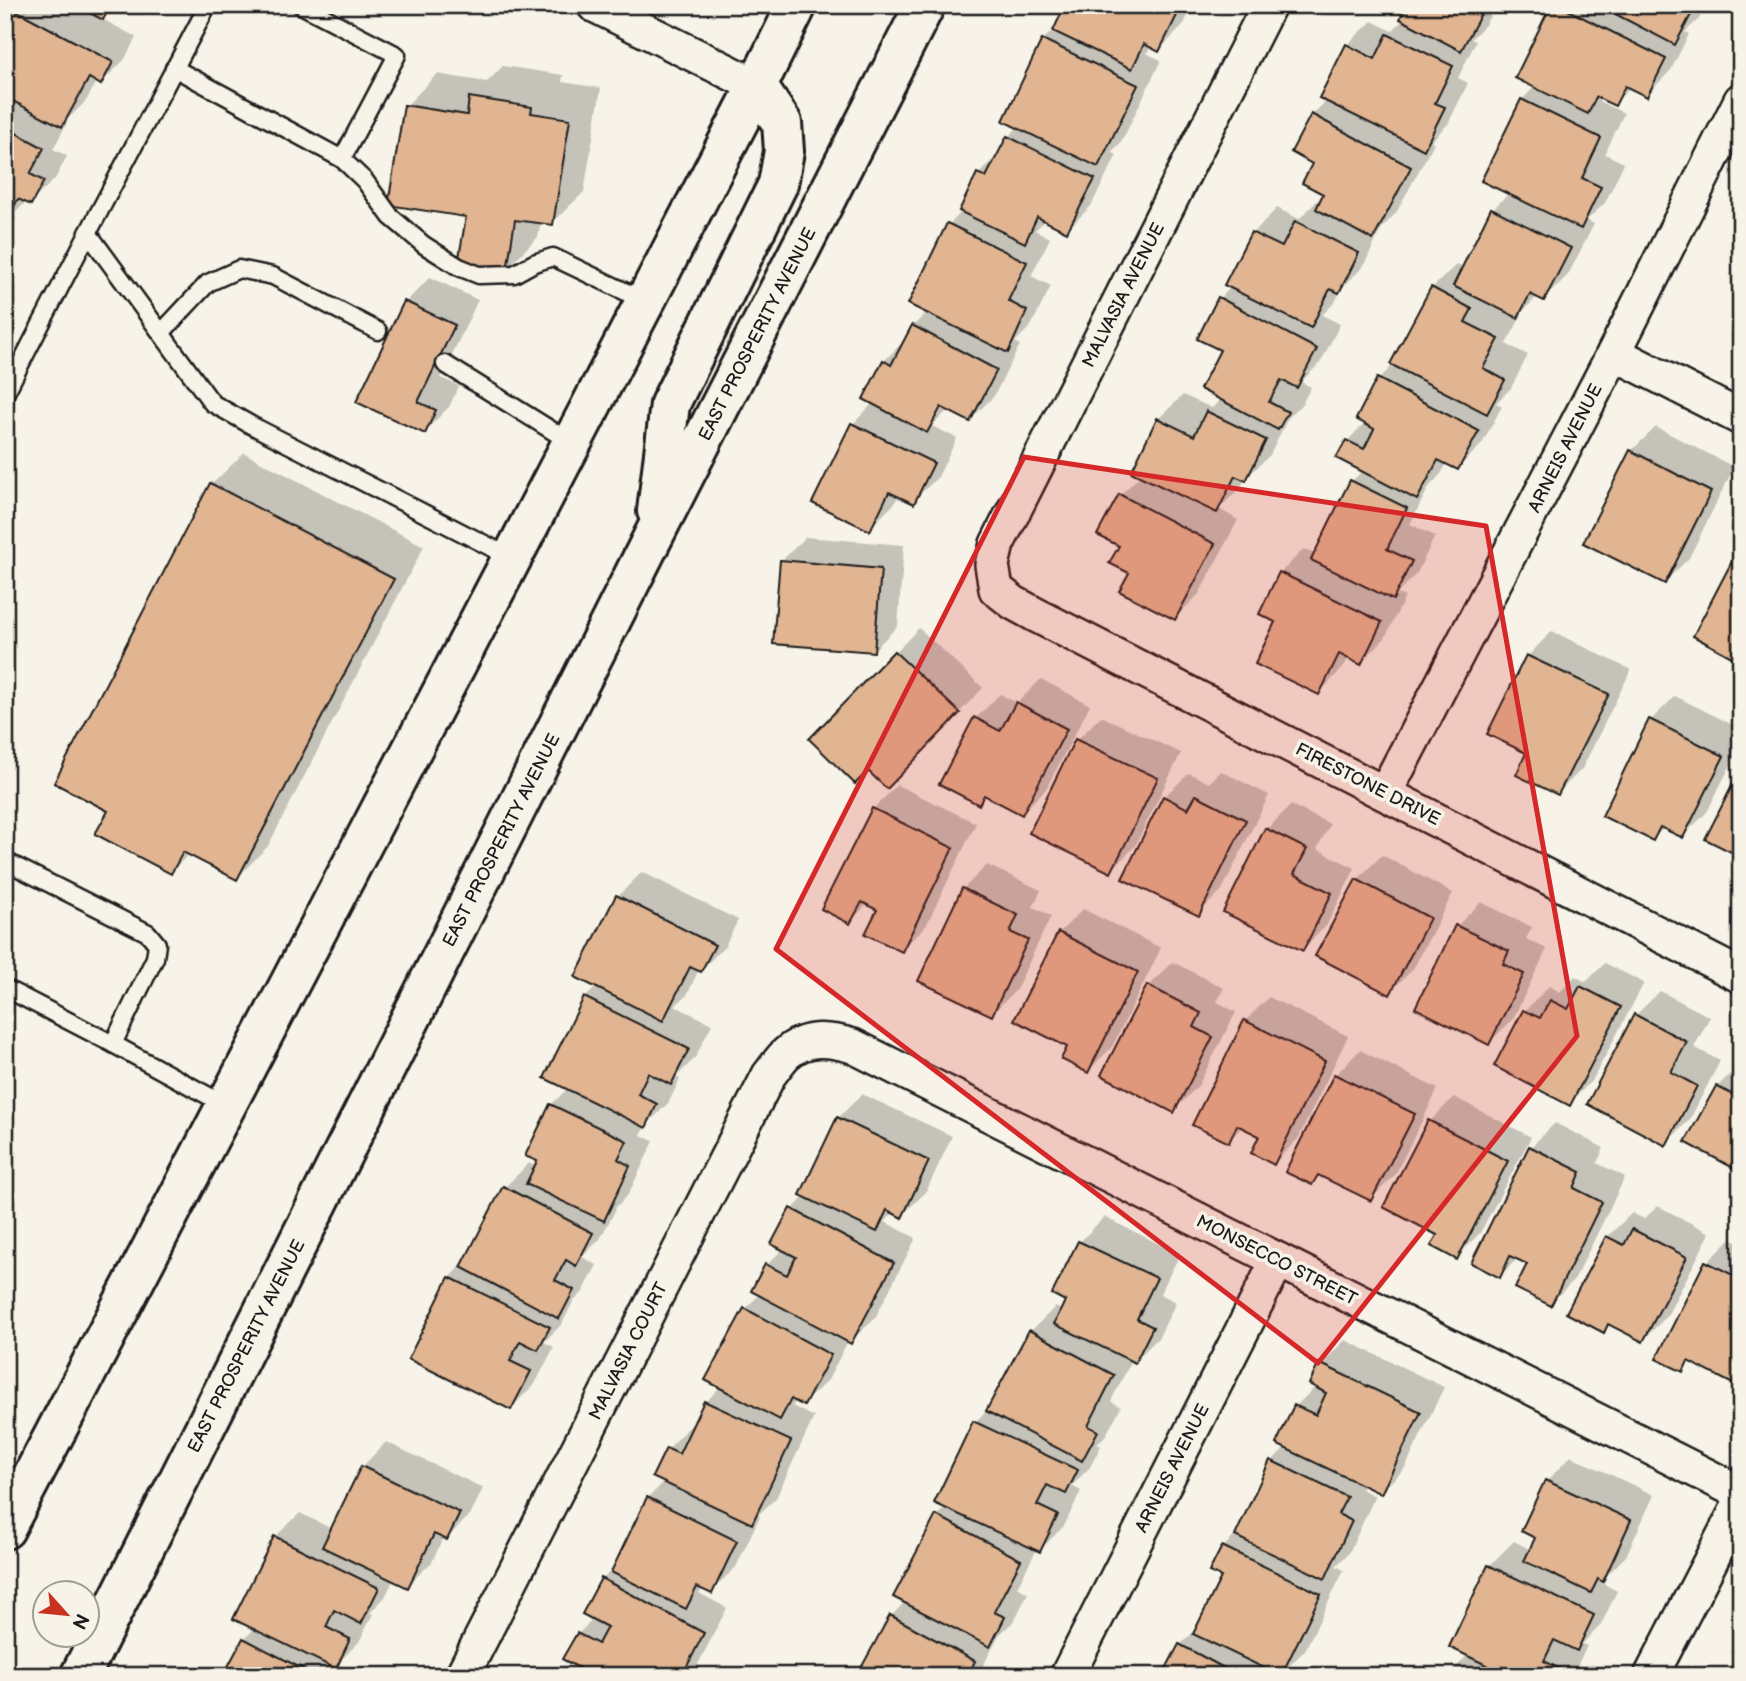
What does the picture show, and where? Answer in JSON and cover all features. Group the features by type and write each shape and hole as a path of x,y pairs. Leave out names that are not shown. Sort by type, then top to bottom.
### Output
{"main road":[{"path":"5,1529 228,1106 797,5"},
{"name":"EAST PROSPERITY AVENUE","path":"80,1676 653,537 925,5"},
{"path":"653,537 670,404 778,184 784,151 782,123 757,86"}],"street":[{"path":"594,5 757,86"},
{"name":"MALVASIA AVENUE","path":"996,589 992,565 997,544 1269,5"},
{"name":"ARNEIS AVENUE","path":"1385,793 1614,353 1741,100"},
{"path":"1614,353 1741,418"},
{"name":"FIRESTONE DRIVE","path":"996,589 1025,609 1741,976"},
{"name":"MONSECCO STREET","path":"809,1041 833,1039 853,1045 1741,1493"},
{"name":"MALVASIA COURT","path":"462,1676 769,1075 788,1052 809,1041"},
{"name":"ARNEIS AVENUE","path":"1067,1676 1278,1260"},
{"path":"1651,1676 1741,1502"}],"lane":[{"path":"5,394 208,5"},
{"path":"301,5 397,55 342,159"},
{"path":"174,68 342,159 365,181 391,216 424,245 459,267 479,275 514,274 553,257 646,301"},
{"path":"88,233 212,402 251,425 512,558"},
{"path":"161,333 208,283 239,269 273,276 378,331"},
{"path":"445,364 572,443"},
{"path":"5,861 148,933 157,944 155,958 113,1044"},
{"path":"5,988 228,1106"}],"highlighted area":[{"path":"1024,457 1486,526 1577,1036 1318,1363 776,949"}],"building":[{"path":"75,5 111,5 103,20"},
{"path":"1065,5 1182,5 1159,52 1144,44 1132,69 1053,31"},
{"path":"1407,5 1474,5 1483,10 1461,51 1400,19"},
{"path":"1551,5 1558,5 1666,59 1647,97 1625,86 1615,106 1596,97 1588,114 1515,78"},
{"path":"1598,5 1696,5 1675,45"},
{"path":"17,11 113,62 101,85 89,78 62,127 5,97 5,32"},
{"path":"1387,34 1453,66 1435,103 1445,107 1424,150 1319,98 1346,44 1375,59"},
{"path":"1042,39 1138,85 1098,167 1003,121"},
{"path":"469,97 532,107 531,113 570,119 553,225 515,220 507,271 458,263 466,217 388,205 404,105 467,115"},
{"path":"1521,99 1601,138 1582,178 1601,187 1581,229 1481,181"},
{"path":"1311,114 1411,167 1373,240 1316,209 1323,194 1302,183 1312,164 1291,152"},
{"path":"5,127 44,148 30,174 44,181 31,205 18,199 5,223"},
{"path":"1007,136 1095,179 1067,232 1037,217 1025,243 959,211 977,173 986,177"},
{"path":"1491,208 1571,248 1544,301 1530,294 1518,318 1453,286"},
{"path":"1295,221 1359,253 1339,293 1330,289 1311,328 1224,285 1251,232 1282,247"},
{"path":"947,223 1027,262 1008,301 1027,311 1008,353 908,304"},
{"path":"1431,287 1472,309 1465,322 1499,339 1483,368 1505,380 1487,414 1390,364"},
{"path":"1218,297 1317,349 1297,388 1281,380 1269,402 1288,412 1278,430 1200,389 1220,350 1197,339"},
{"path":"404,301 455,325 418,402 436,410 425,434 356,402"},
{"path":"912,325 997,370 970,422 941,407 927,433 863,399 883,360 891,365"},
{"path":"1377,378 1479,431 1458,470 1438,460 1417,500 1336,458 1346,440 1364,449 1374,429 1356,419"},
{"path":"1206,411 1266,440 1246,481 1235,476 1217,513 1131,472 1157,418 1194,436"},
{"path":"851,423 934,463 914,504 889,492 870,531 812,503"},
{"path":"1630,450 1711,492 1665,584 1583,543"},
{"path":"1350,480 1407,508 1387,549 1412,561 1393,600 1311,560"},
{"path":"210,483 394,579 237,880 183,852 171,874 95,834 108,811 54,783"},
{"path":"1119,494 1215,544 1175,620 1119,591 1129,573 1109,563 1119,546 1097,535"},
{"path":"1741,544 1741,662 1693,636"},
{"path":"780,560 881,569 874,652 773,644"},
{"path":"1279,572 1382,622 1361,665 1339,654 1319,695 1255,664 1275,622 1259,614"},
{"path":"894,651 960,713 887,789 868,771 855,784 809,739"},
{"path":"1526,655 1609,694 1558,795 1516,775 1526,753 1487,734"},
{"path":"1016,702 1067,729 1022,815 984,795 979,805 939,784 974,717 1000,731"},
{"path":"1649,719 1724,756 1683,838 1660,827 1653,841 1602,816"},
{"path":"1075,739 1158,778 1111,873 1029,833"},
{"path":"1735,780 1741,783 1741,857 1705,839"},
{"path":"1196,795 1246,820 1199,916 1122,879 1163,796 1188,809"},
{"path":"872,808 953,848 902,952 865,934 877,910 862,902 850,924 821,909"},
{"path":"1265,828 1307,849 1294,874 1332,893 1303,951 1223,912"},
{"path":"1356,879 1430,918 1390,995 1315,956"},
{"path":"962,888 1018,915 1010,932 1028,940 992,1016 918,981"},
{"path":"616,895 715,945 701,972 690,967 663,1021 575,977"},
{"path":"1455,925 1509,951 1503,964 1524,974 1489,1045 1415,1008"},
{"path":"1058,932 1138,972 1088,1073 1061,1059 1067,1047 1014,1020"},
{"path":"1147,985 1201,1013 1194,1027 1213,1037 1174,1113 1101,1075"},
{"path":"1580,986 1621,1007 1570,1106 1494,1066 1523,1010 1540,1018 1550,1000 1568,1009"},
{"path":"584,997 689,1049 671,1085 648,1073 638,1094 657,1104 646,1128 544,1078"},
{"path":"1634,1014 1687,1042 1671,1072 1697,1086 1666,1146 1587,1104"},
{"path":"1244,1020 1325,1061 1274,1165 1251,1153 1259,1136 1237,1125 1229,1143 1192,1125"},
{"path":"1334,1074 1415,1114 1371,1201 1318,1175 1312,1185 1285,1172"},
{"path":"1716,1086 1741,1099 1741,1172 1685,1142"},
{"path":"550,1104 627,1141 618,1159 630,1166 604,1221 526,1184 537,1161 525,1156"},
{"path":"837,1117 929,1161 902,1218 887,1210 877,1232 800,1195"},
{"path":"1428,1120 1508,1161 1457,1260 1431,1246 1437,1235 1383,1207"},
{"path":"1529,1146 1581,1172 1574,1188 1602,1202 1551,1306 1515,1288 1527,1264 1510,1256 1500,1278 1471,1263"},
{"path":"503,1186 593,1233 576,1266 566,1260 555,1280 574,1290 559,1319 461,1267"},
{"path":"790,1208 894,1263 851,1344 751,1291 765,1264 787,1275 796,1257 771,1244"},
{"path":"1632,1229 1687,1257 1643,1342 1608,1324 1604,1333 1566,1313 1606,1236 1624,1245"},
{"path":"1078,1241 1157,1278 1137,1319 1153,1327 1135,1363 1054,1324 1065,1301 1052,1294"},
{"path":"1705,1261 1741,1279 1741,1388 1688,1361 1683,1372 1656,1359"},
{"path":"449,1277 550,1327 538,1350 520,1341 510,1361 531,1371 511,1410 408,1359"},
{"path":"744,1308 831,1355 804,1406 791,1399 780,1420 705,1380"},
{"path":"1029,1330 1114,1375 1088,1426 1098,1431 1082,1461 986,1411"},
{"path":"1319,1363 1421,1412 1381,1494 1276,1444 1294,1405 1316,1415 1326,1393 1309,1384"},
{"path":"704,1401 791,1441 752,1524 652,1477 666,1448 679,1454"},
{"path":"973,1421 1078,1470 1066,1494 1047,1485 1037,1505 1058,1515 1040,1552 934,1503"},
{"path":"1270,1460 1347,1497 1338,1514 1352,1521 1325,1579 1235,1536"},
{"path":"361,1466 460,1513 447,1540 434,1534 408,1588 322,1547"},
{"path":"1545,1480 1631,1520 1603,1582 1598,1579 1591,1593 1524,1561 1535,1538 1521,1531"},
{"path":"647,1497 737,1541 712,1594 697,1587 686,1609 611,1572"},
{"path":"936,1515 1021,1560 994,1612 1005,1617 990,1647 893,1597"},
{"path":"274,1536 379,1588 361,1624 334,1610 326,1627 350,1639 336,1669 233,1619"},
{"path":"1222,1546 1321,1594 1281,1676 1193,1634 1221,1577 1209,1572"},
{"path":"1488,1565 1594,1615 1577,1651 1554,1640 1544,1661 1564,1671 1561,1676 1509,1676 1449,1647"},
{"path":"601,1578 704,1633 682,1676 594,1676 562,1659 577,1633 598,1644 607,1627 582,1614"},
{"path":"890,1615 975,1661 968,1676 875,1676 861,1668"},
{"path":"243,1638 316,1676 223,1676"},
{"path":"1179,1644 1239,1676 1162,1676"}]}
